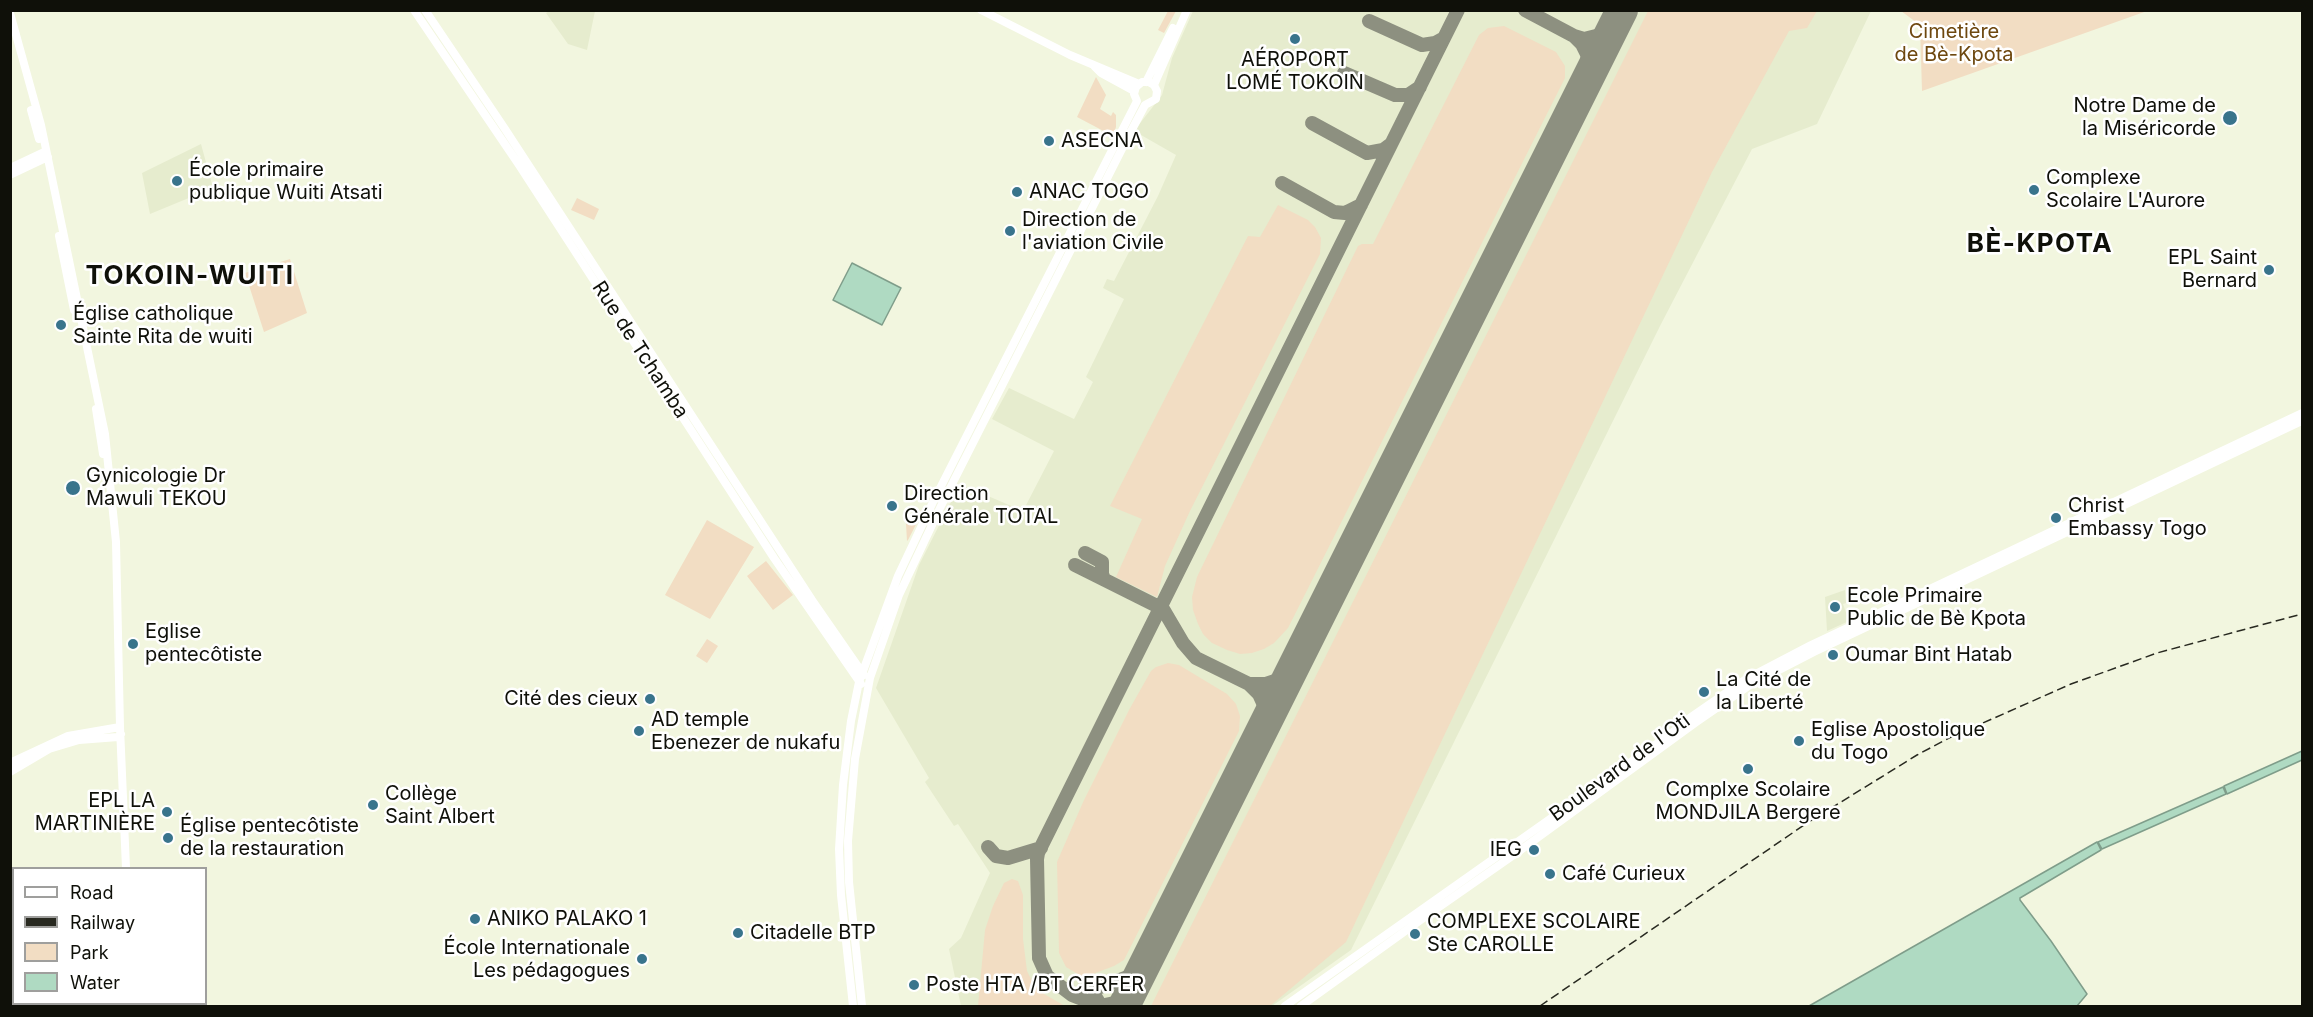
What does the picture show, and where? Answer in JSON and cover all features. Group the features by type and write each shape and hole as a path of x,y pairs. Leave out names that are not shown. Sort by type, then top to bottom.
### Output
{"main road":[{"name":"Rue de Tchamba","path":"414,10 519,165 774,558 864,678"},
{"name":"Rue de Tchamba","path":"425,10 506,129 864,678 868,688 855,759 850,809 849,882 862,1006"},
{"path":"864,678 918,554 1145,105 1156,99 1157,91 1094,66 981,10"},
{"path":"853,1006 841,895 839,849 841,796 851,721 894,586 933,502 1182,10"},
{"path":"1143,85 1187,10"},
{"path":"10,13 44,156 94,400 105,471 111,545 125,867"},
{"path":"10,30 44,156"},
{"path":"1137,101 1145,105"},
{"path":"10,168 44,156"},
{"path":"10,175 30,161"},
{"name":"Boulevard de l'Oti","path":"1285,1006 1669,735 1691,717 1811,645 2302,413"},
{"name":"Boulevard de l'Oti","path":"1301,1006 1518,852 1748,682 2302,420"},
{"path":"10,763 76,734 100,729 119,732"},
{"path":"10,772 49,747"}],"shaded area":[{"path":"549,11 595,11 587,50 568,44 546,13"},
{"path":"1193,11 1871,11 1817,124 1752,149 1660,326 1351,950 1272,1006 961,1006 949,949 961,938 990,873 958,824 954,826 925,782 929,778 876,688 919,565 960,484 1023,511 1054,451 992,419 1009,388 1074,419 1093,382 1086,377 1124,299 1103,288 1107,279 1114,281 1158,196 1176,155 1134,131 1162,95 1172,58"},
{"name":"École primaire publique Wuiti Atsati","path":"201,144 213,188 150,214 142,173"},
{"name":"Ecole Primaire Public de Bè Kpota","path":"1845,590 1846,603 1843,604 1849,621 1827,631 1825,597"}],"green space":[{"path":"1168,11 1176,11 1164,33 1158,30"},
{"path":"1648,11 1817,11 1807,28 1789,31 1712,172 1346,942 1270,1006 1151,1006"},
{"name":"Cimetière de Bè-Kpota","path":"1901,11 2147,11 1922,91 1920,25"},
{"path":"1504,26 1556,52 1565,66 1565,78 1288,628 1274,643 1264,649 1240,654 1227,650 1212,643 1203,634 1198,624 1193,610 1192,597 1197,577 1358,246 1373,244 1479,35 1488,28"},
{"path":"1096,77 1106,95 1100,109 1111,116 1113,112 1116,115 1113,136 1077,117"},
{"path":"577,198 599,209 594,220 571,210"},
{"path":"1278,205 1308,220 1315,227 1321,238 1320,254 1190,511 1165,566 1157,597 1116,577 1142,519 1110,506 1248,236 1260,237"},
{"path":"290,259 307,313 264,332 245,273"},
{"path":"925,507 908,540 907,541 906,524"},
{"path":"707,520 754,547 710,619 665,595"},
{"path":"766,561 793,595 773,610 747,576"},
{"path":"707,639 718,646 707,663 696,656"},
{"path":"1168,663 1179,665 1227,694 1236,704 1240,716 1239,731 1124,960 1090,975 1081,976 1066,967 1059,953 1057,862 1084,800 1129,710 1151,671"},
{"path":"1012,879 1018,881 1023,895 1023,939 1027,971 1032,981 1044,994 1065,1006 978,1006 985,930 1004,883"}],"water":[{"path":"852,263 901,288 882,325 833,300"},
{"path":"2302,751 2302,760 2227,794 2224,786"},
{"path":"2223,787 2226,794 2102,849 2098,842"},
{"path":"2097,842 2101,850 2020,898 2087,994 2077,1006 1809,1006"}],"taxiway":[{"path":"1133,988 1119,1002 1100,1006 1072,995 1047,976 1039,958 1038,853 1458,10"},
{"path":"1525,10 1584,39 1604,34 1618,20"},
{"path":"1369,21 1422,45 1435,43 1444,38"},
{"path":"1574,36 1582,44 1587,54 1589,67 1586,82"},
{"path":"1344,73 1395,95 1408,95 1420,87"},
{"path":"1312,123 1367,153 1383,150 1391,144"},
{"path":"1282,183 1334,212 1345,213 1361,205"},
{"path":"1085,553 1102,562 1104,579"},
{"path":"1075,565 1163,609 1183,643 1196,658 1249,684"},
{"path":"1260,737 1266,719 1265,707 1259,694 1249,684 1266,684 1278,680 1291,669 1299,656"},
{"path":"988,847 996,856 1008,858 1041,848"},
{"path":"1101,1006 1095,996 1095,989 1133,975 1145,964"}],"runway":[{"path":"1124,1006 1622,10"}],"railway":[{"path":"1540,1006 1807,823 1917,755 1949,738 2071,684 2157,653 2302,614"}],"place":[{"name":"AÉROPORT LOMÉ TOKOIN","path":"1295,39"},
{"name":"Notre Dame de la Miséricorde","path":"2230,118"},
{"name":"ASECNA","path":"1049,141"},
{"name":"École primaire publique Wuiti Atsati","path":"177,181"},
{"name":"Complexe Scolaire L'Aurore","path":"2034,190"},
{"name":"ANAC TOGO","path":"1017,192"},
{"name":"Direction de l'aviation Civile","path":"1010,231"},
{"name":"EPL Saint Bernard","path":"2269,270"},
{"name":"Église catholique Sainte Rita de wuiti","path":"61,325"},
{"name":"Gynicologie Dr Mawuli TEKOU","path":"73,488"},
{"name":"Direction Générale TOTAL","path":"892,506"},
{"name":"Christ Embassy Togo","path":"2056,518"},
{"name":"Ecole Primaire Public de Bè Kpota","path":"1835,607"},
{"name":"Eglise pentecôtiste","path":"133,644"},
{"name":"Oumar Bint Hatab","path":"1833,655"},
{"name":"La Cité de la Liberté","path":"1704,692"},
{"name":"Cité des cieux","path":"650,699"},
{"name":"AD temple Ebenezer de nukafu","path":"639,731"},
{"name":"Eglise Apostolique du Togo","path":"1799,741"},
{"name":"Complxe Scolaire MONDJILA Bergere","path":"1748,769"},
{"name":"Collège Saint Albert","path":"373,805"},
{"name":"EPL LA MARTINIÈRE","path":"167,812"},
{"name":"Église pentecôtiste de la restauration","path":"168,838"},
{"name":"IEG","path":"1534,850"},
{"name":"Café Curieux","path":"1550,874"},
{"name":"ANIKO PALAKO 1","path":"475,919"},
{"name":"Citadelle BTP","path":"738,933"},
{"name":"COMPLEXE SCOLAIRE Ste CAROLLE","path":"1415,934"},
{"name":"École Internationale Les pédagogues","path":"642,959"},
{"name":"Poste HTA /BT CERFER","path":"914,985"}],"district":[{"name":"BÈ-KPOTA","path":"2040,244"},
{"name":"TOKOIN-WUITI","path":"190,276"}]}
